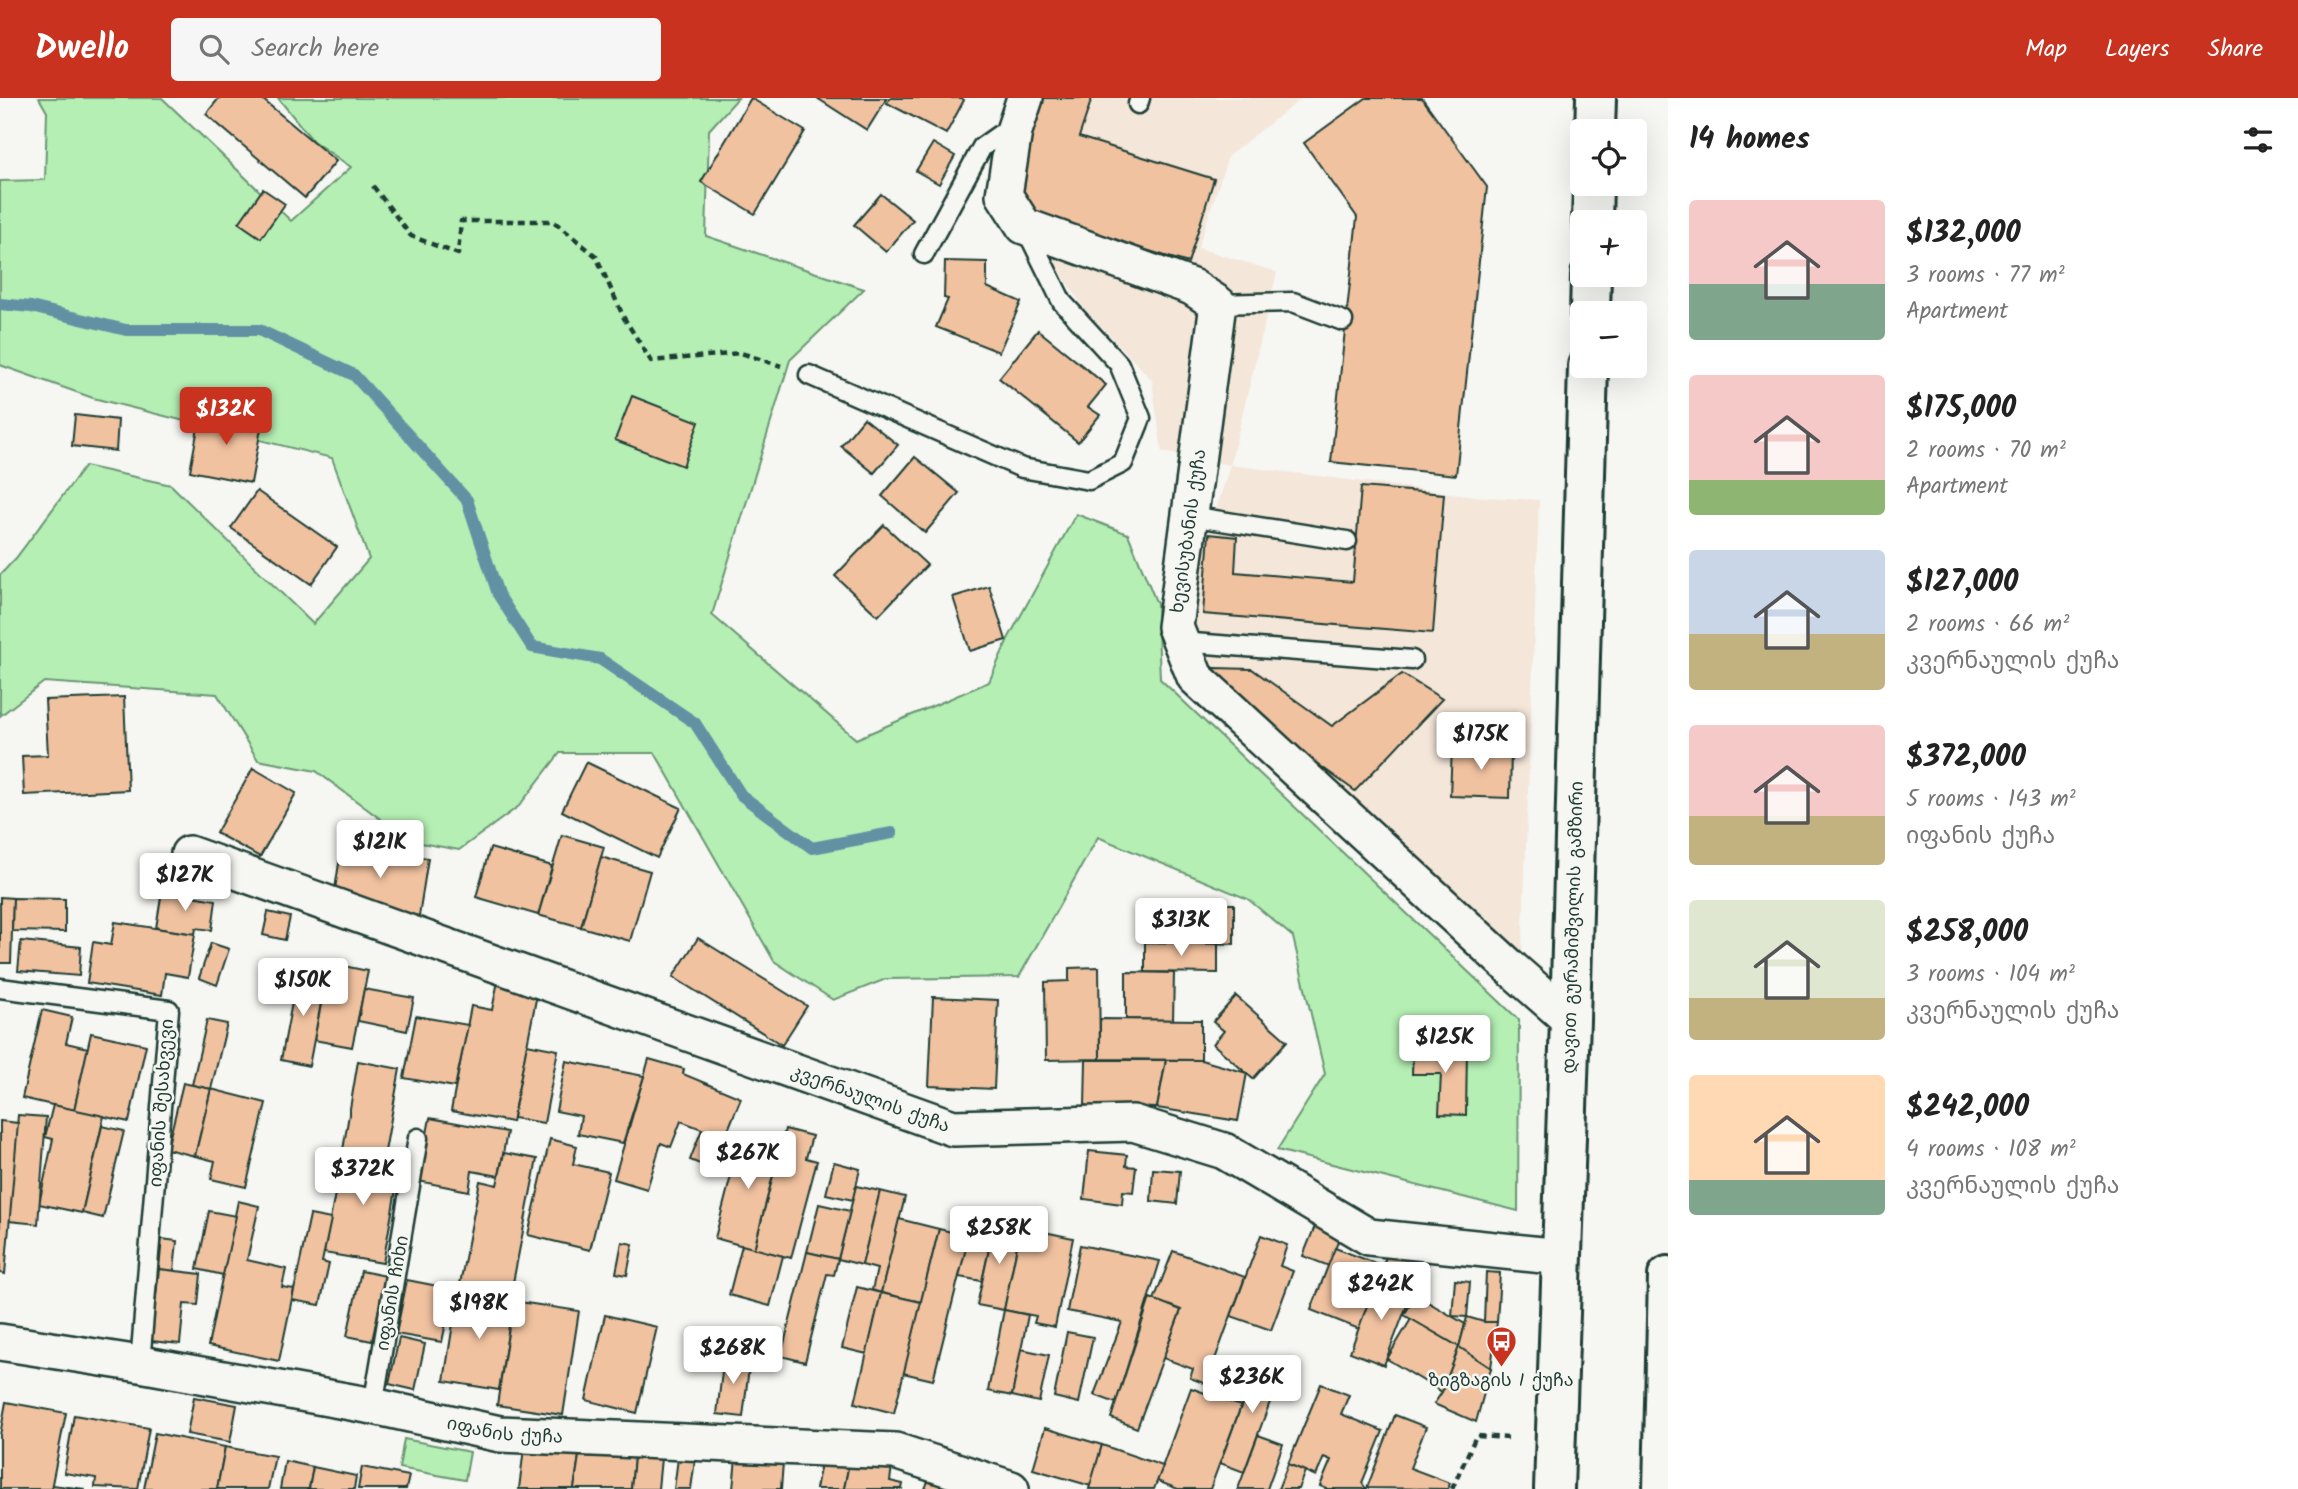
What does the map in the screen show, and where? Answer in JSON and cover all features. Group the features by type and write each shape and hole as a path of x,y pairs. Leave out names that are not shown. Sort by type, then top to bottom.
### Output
{"main road":[{"path":"1595,119 1596,98"},
{"name":"დავით გურამიშვილის გამზირი","path":"1554,1489 1588,378"},
{"path":"1663,1489 1668,1276"}],"street":[{"path":"1025,98 1014,131 1004,195 1024,226 1192,287 1218,304"},
{"name":"ხევისუბანის ქუჩა","path":"1218,304 1175,627 1195,677 1570,1020"},
{"name":"კვერნაულის ქუჩა","path":"189,854 953,1128 1133,1124 1224,1151 1369,1237 1562,1256"},
{"name":"იფანის ქუჩა","path":"0,1342 373,1406 500,1434 895,1451 1011,1489"}],"lane":[{"path":"924,254 982,147 999,135 1014,131"},
{"path":"809,375 1022,468 1090,480 1123,463 1141,418 1119,364 1062,302 1024,226"},
{"path":"1218,304 1293,302 1343,321"},
{"path":"1190,516 1347,541"},
{"path":"1181,642 1412,660"},
{"name":"იფანის შესახვევი","path":"0,988 169,1010 140,1364"},
{"name":"იფანის ჩიხი","path":"373,1406 418,1138"}],"path":[{"path":"373,186 411,236 458,254 461,221 554,221 596,256 624,318 651,361 741,353 809,375"},
{"path":"1452,1489 1476,1436 1508,1438"}],"shaded area":[{"path":"1031,98 1302,98 1228,156 1198,248 1277,272 1230,465 1162,452 1152,380 1083,307 1029,224"},
{"path":"1230,465 1482,497 1539,500 1522,954 1464,910 1227,705 1186,607"}],"green space":[{"path":"39,98 162,98 291,221 351,167 313,141 278,98 738,98 709,130 706,236 864,289 790,360 712,615 856,739 989,682 1008,639 1076,514 1128,534 1157,604 1160,679 1519,1020 1518,1211 1277,1150 1325,1074 1293,937 1248,899 1098,837 1019,977 886,979 833,1000 774,961 655,753 560,753 519,806 459,850 410,841 316,771 258,760 217,694 44,682 0,716 0,575 16,558 85,466 171,485 313,624 369,559 332,458 93,398 0,365 0,181 45,180 47,112"},
{"path":"404,1439 470,1452 465,1480 399,1468"}],"building":[{"path":"219,98 261,98 336,161 305,198 206,114"},
{"path":"751,98 805,131 755,214 701,182"},
{"path":"817,98 887,98 867,130"},
{"path":"890,98 964,100 946,134 887,103"},
{"path":"1037,98 1092,98 1079,137 1214,179 1188,263 1027,213 1015,193"},
{"path":"1366,98 1422,98 1487,187 1456,475 1331,462 1357,217 1304,143"},
{"path":"933,143 955,156 939,184 916,171"},
{"path":"263,189 285,204 261,238 239,223"},
{"path":"881,194 913,220 886,252 854,225"},
{"path":"945,261 987,262 987,287 1021,302 999,352 936,327 948,299 944,298"},
{"path":"1038,330 1106,385 1088,407 1100,415 1078,442 999,378"},
{"path":"632,396 699,422 683,466 615,440"},
{"path":"201,411 262,423 251,483 190,471"},
{"path":"75,415 118,420 116,451 72,446"},
{"path":"864,418 898,445 874,473 841,446"},
{"path":"915,457 959,493 925,533 882,496"},
{"path":"1361,487 1444,494 1433,633 1203,614 1209,534 1237,537 1235,572 1353,582"},
{"path":"257,491 337,547 311,584 231,528"},
{"path":"884,525 927,565 878,616 835,576"},
{"path":"989,586 1006,640 970,651 953,597"},
{"path":"1214,668 1252,669 1332,726 1402,674 1442,699 1355,791 1229,700"},
{"path":"124,697 128,790 24,795 22,756 48,755 45,700"},
{"path":"1452,747 1511,748 1510,798 1450,796"},
{"path":"586,762 681,808 657,858 562,811"},
{"path":"253,768 296,793 260,857 216,833"},
{"path":"562,835 604,847 581,927 538,915"},
{"path":"342,844 428,858 419,916 333,902"},
{"path":"490,848 552,866 538,915 476,897"},
{"path":"601,857 650,871 630,941 581,927"},
{"path":"162,891 216,900 212,930 196,928 195,934 156,928"},
{"path":"0,897 13,898 11,963 0,963"},
{"path":"13,898 65,899 65,932 12,931"},
{"path":"1178,904 1234,904 1234,944 1177,942"},
{"path":"268,912 290,917 285,940 263,935"},
{"path":"115,922 195,934 188,977 165,973 162,995 87,983 93,942 111,945"},
{"path":"698,938 807,1006 782,1045 673,977"},
{"path":"21,941 81,947 79,976 18,971"},
{"path":"1145,942 1218,944 1218,973 1145,972"},
{"path":"211,943 229,949 217,985 199,978"},
{"path":"329,963 368,971 352,1047 314,1040"},
{"path":"299,966 318,970 315,985 324,987 309,1066 281,1060"},
{"path":"1099,967 1100,1059 1046,1060 1045,982 1069,981 1069,968"},
{"path":"1126,972 1174,973 1173,1020 1126,1019"},
{"path":"498,981 538,989 512,1122 451,1111 471,1006 492,1010"},
{"path":"364,989 414,998 407,1031 358,1021"},
{"path":"1236,996 1287,1041 1253,1079 1213,1044 1224,1031 1213,1022"},
{"path":"933,997 998,1000 994,1089 929,1086"},
{"path":"42,1010 72,1017 66,1043 88,1048 74,1110 22,1098"},
{"path":"416,1016 468,1025 455,1087 404,1078"},
{"path":"1100,1019 1201,1020 1201,1060 1100,1059"},
{"path":"207,1020 227,1024 211,1089 192,1085"},
{"path":"91,1033 146,1045 129,1122 74,1110"},
{"path":"527,1044 558,1050 544,1123 513,1118"},
{"path":"1413,1046 1467,1048 1466,1115 1439,1114 1441,1074 1412,1074"},
{"path":"649,1059 684,1069 683,1074 741,1098 712,1169 690,1160 702,1129 681,1121 671,1147 661,1143 647,1189 614,1179"},
{"path":"1086,1060 1166,1060 1157,1108 1085,1106"},
{"path":"1166,1060 1201,1060 1247,1073 1238,1121 1157,1108"},
{"path":"358,1061 400,1069 384,1157 343,1150"},
{"path":"566,1061 644,1076 623,1143 578,1134 581,1116 556,1111"},
{"path":"183,1083 211,1089 195,1156 167,1149"},
{"path":"211,1089 266,1103 246,1187 211,1179 215,1161 195,1156"},
{"path":"53,1105 104,1116 82,1213 39,1204 53,1139 45,1137"},
{"path":"18,1115 46,1117 38,1224 9,1221"},
{"path":"430,1118 507,1132 499,1176 472,1171 469,1191 418,1181"},
{"path":"0,1121 18,1123 5,1274 0,1273"},
{"path":"102,1126 124,1131 103,1218 82,1213"},
{"path":"785,1129 812,1136 806,1158 817,1161 791,1258 754,1249"},
{"path":"742,1133 781,1144 754,1249 715,1238"},
{"path":"550,1139 577,1146 573,1164 609,1172 590,1250 528,1235"},
{"path":"343,1150 401,1161 383,1263 324,1253"},
{"path":"1089,1151 1127,1155 1126,1166 1136,1167 1133,1192 1123,1191 1122,1204 1084,1199"},
{"path":"504,1153 537,1159 511,1293 460,1284 480,1181 497,1185"},
{"path":"834,1162 860,1169 853,1200 826,1194"},
{"path":"1153,1169 1180,1171 1177,1204 1151,1201"},
{"path":"856,1186 880,1191 862,1265 838,1259"},
{"path":"880,1191 905,1197 881,1293 872,1290 877,1269 862,1265"},
{"path":"238,1201 259,1206 247,1260 286,1269 282,1287 294,1289 279,1361 208,1346"},
{"path":"819,1204 850,1211 838,1259 807,1252"},
{"path":"209,1211 236,1216 223,1275 197,1269"},
{"path":"310,1215 331,1219 322,1262 329,1264 320,1305 292,1300"},
{"path":"972,1218 995,1222 982,1281 959,1277"},
{"path":"899,1219 939,1229 921,1302 881,1293"},
{"path":"995,1222 1021,1227 1004,1310 977,1305"},
{"path":"1315,1226 1340,1236 1329,1266 1303,1256"},
{"path":"1021,1227 1073,1238 1055,1327 1034,1323 1036,1316 1004,1310"},
{"path":"939,1229 969,1236 933,1380 903,1373"},
{"path":"1261,1235 1287,1245 1280,1266 1293,1271 1271,1330 1231,1316"},
{"path":"162,1239 177,1241 174,1271 159,1269"},
{"path":"622,1242 633,1244 627,1275 616,1273"},
{"path":"742,1245 783,1256 770,1306 729,1295"},
{"path":"1080,1245 1160,1261 1116,1403 1094,1395 1122,1322 1067,1311"},
{"path":"1335,1248 1383,1266 1359,1329 1311,1310"},
{"path":"1389,1250 1428,1265 1416,1295 1377,1279"},
{"path":"1173,1251 1245,1277 1206,1384 1190,1378 1193,1369 1163,1358 1181,1310 1154,1300"},
{"path":"807,1252 838,1259 834,1275 827,1274 805,1362 781,1356"},
{"path":"159,1269 201,1274 198,1305 184,1304 180,1344 151,1341"},
{"path":"361,1271 386,1276 372,1341 347,1336"},
{"path":"1486,1272 1500,1273 1497,1322 1484,1322"},
{"path":"1377,1279 1412,1292 1384,1365 1350,1352"},
{"path":"407,1280 453,1289 442,1342 396,1334"},
{"path":"1455,1280 1470,1282 1467,1317 1452,1316"},
{"path":"857,1287 881,1293 867,1354 842,1348"},
{"path":"458,1292 513,1301 499,1390 444,1381"},
{"path":"881,1293 921,1302 894,1413 855,1403"},
{"path":"1416,1295 1465,1324 1459,1347 1404,1315"},
{"path":"1150,1298 1181,1310 1137,1428 1111,1418"},
{"path":"513,1301 579,1311 563,1415 497,1405"},
{"path":"1004,1310 1028,1315 1012,1396 988,1391"},
{"path":"605,1315 657,1327 637,1413 586,1400"},
{"path":"1467,1317 1484,1322 1497,1322 1491,1368 1459,1347"},
{"path":"1411,1319 1459,1347 1442,1392 1387,1359"},
{"path":"1067,1332 1093,1337 1079,1403 1054,1397"},
{"path":"399,1338 425,1344 415,1390 389,1384"},
{"path":"1459,1347 1491,1368 1476,1422 1434,1404 1442,1392"},
{"path":"1021,1349 1049,1355 1039,1402 1012,1396"},
{"path":"724,1355 750,1359 743,1417 717,1414"},
{"path":"1259,1358 1283,1367 1244,1472 1220,1463"},
{"path":"1321,1384 1349,1395 1341,1414 1383,1431 1362,1483 1366,1489 1327,1489 1320,1486 1331,1460 1324,1457 1316,1476 1288,1464"},
{"path":"1191,1388 1241,1406 1210,1489 1178,1489 1157,1481"},
{"path":"194,1397 237,1405 230,1442 187,1434"},
{"path":"6,1402 66,1413 51,1489 0,1489 0,1435"},
{"path":"74,1415 149,1428 138,1489 95,1487 96,1478 64,1473"},
{"path":"1395,1415 1426,1427 1410,1468 1450,1483 1448,1489 1367,1488"},
{"path":"1045,1428 1102,1445 1091,1486 1033,1469"},
{"path":"155,1433 225,1447 217,1489 144,1489"},
{"path":"1258,1435 1283,1444 1267,1489 1238,1489"},
{"path":"1102,1445 1163,1466 1154,1489 1089,1489"},
{"path":"225,1447 275,1456 268,1489 217,1489"},
{"path":"524,1448 579,1456 574,1489 519,1489"},
{"path":"823,1453 850,1458 844,1489 816,1489"},
{"path":"579,1456 634,1458 631,1489 574,1489"},
{"path":"634,1458 661,1458 658,1489 631,1489"},
{"path":"678,1458 695,1460 691,1489 674,1489"},
{"path":"736,1458 783,1462 781,1489 733,1489"},
{"path":"850,1458 892,1466 890,1481 903,1484 902,1489 844,1489"},
{"path":"285,1461 313,1467 309,1489 280,1489"},
{"path":"1288,1464 1305,1471 1298,1489 1278,1489"},
{"path":"313,1467 356,1476 354,1489 309,1489"},
{"path":"362,1467 409,1476 406,1489 358,1489"},
{"path":"930,1476 966,1489 925,1489"},
{"path":"52,1485 85,1489 51,1489"}],"waterway":[{"path":"0,304 31,307 126,330 259,330 354,375 467,500 498,594 532,647 600,659 695,723 741,795 812,848 892,833"}],"place":[{"name":"ზიგზაგის I ქუჩა","path":"1501,1369"}]}
